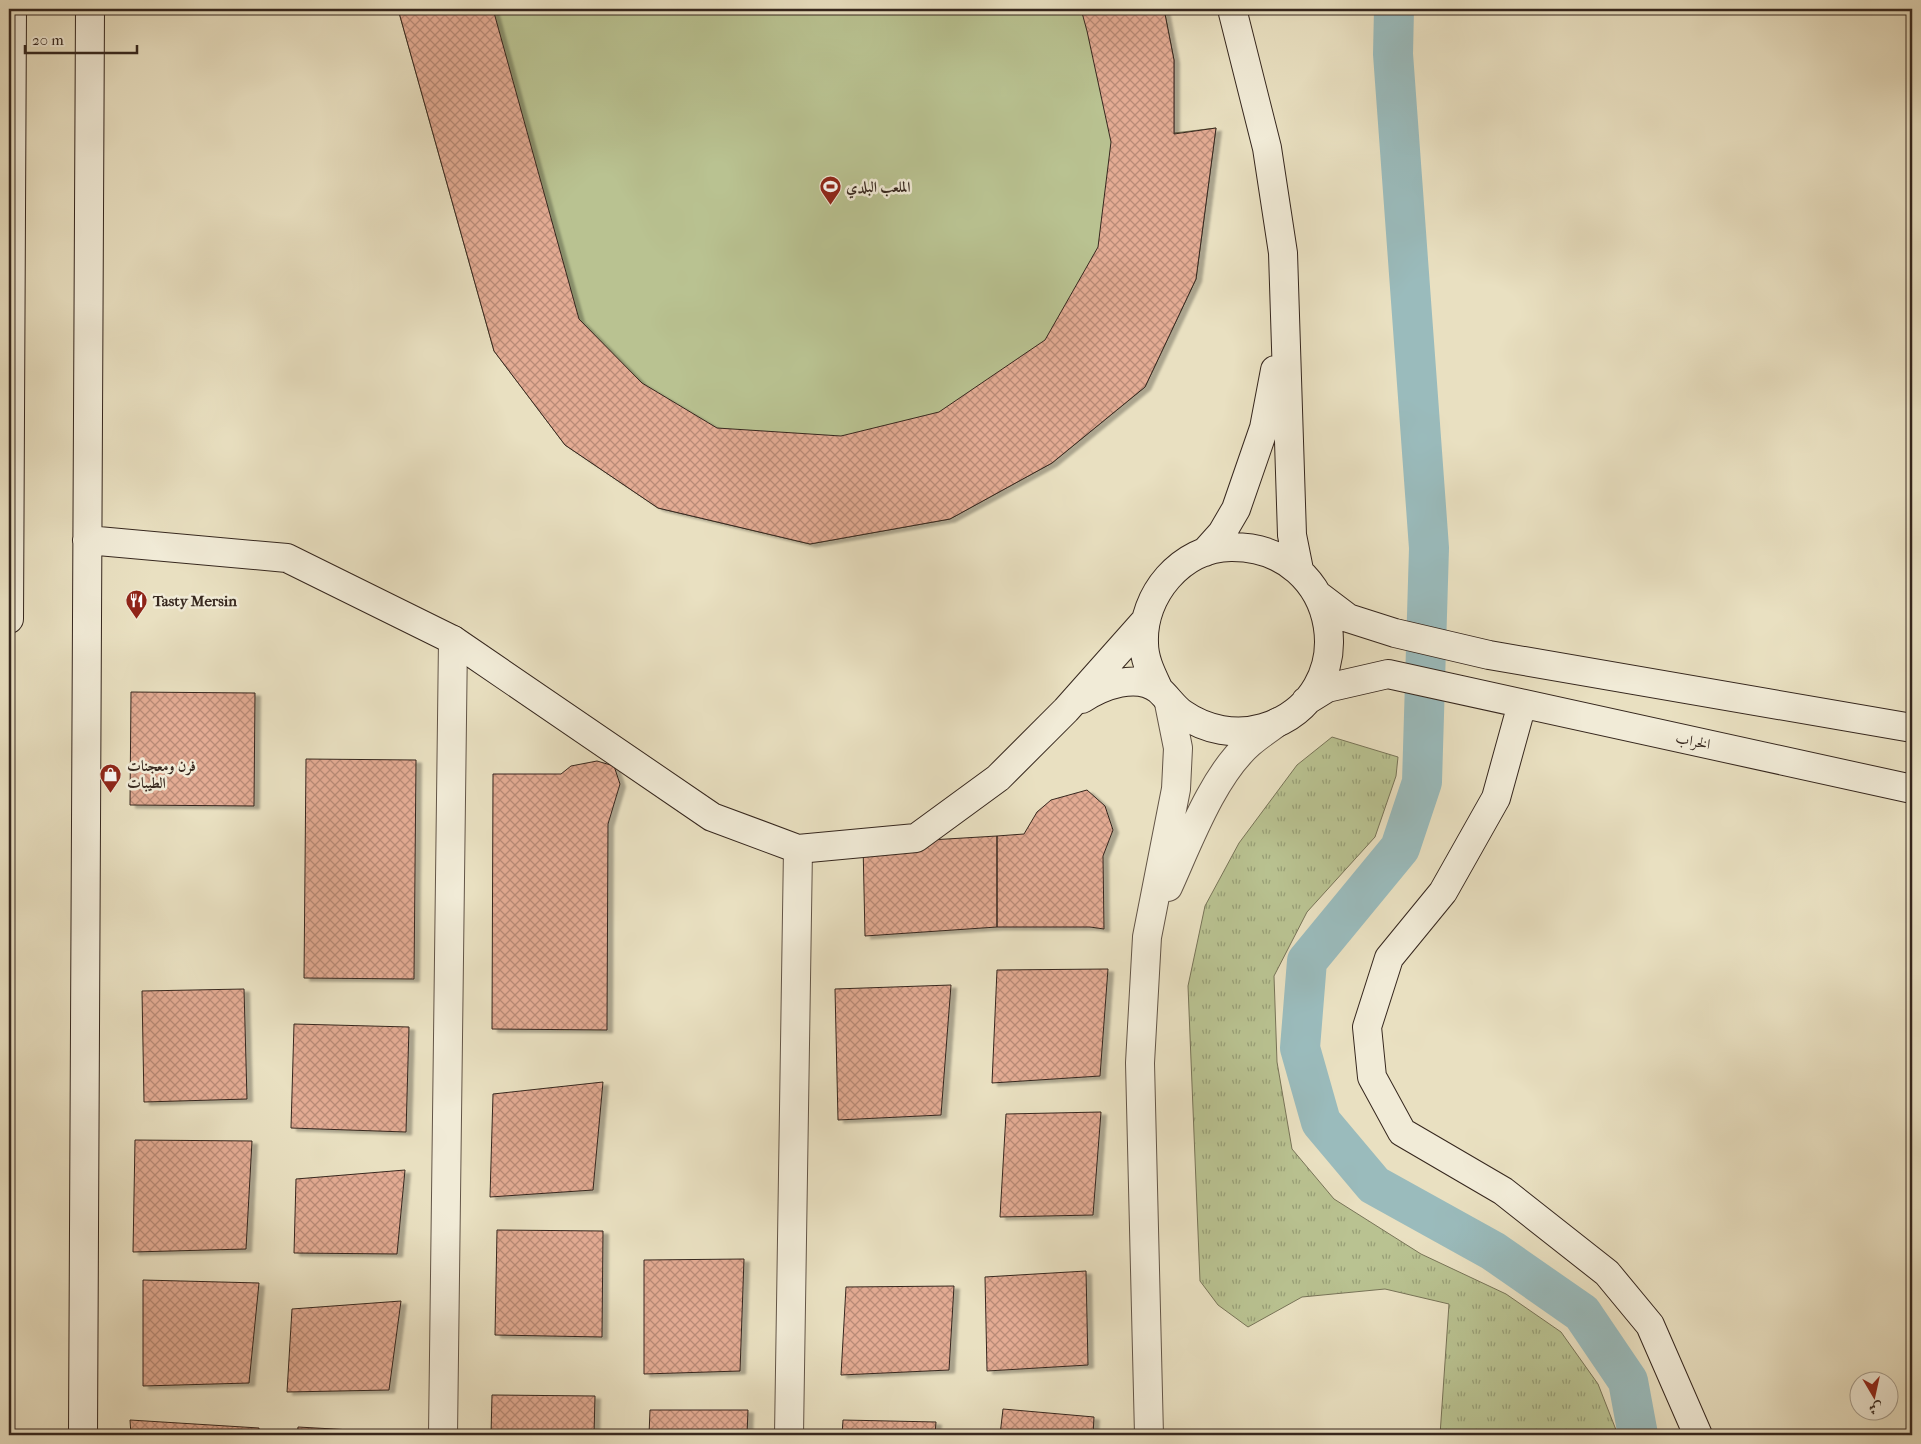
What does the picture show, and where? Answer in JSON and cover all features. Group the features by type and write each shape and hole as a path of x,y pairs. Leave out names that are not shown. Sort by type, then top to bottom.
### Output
{"main road":[{"path":"9,619 12,9"},
{"path":"83,1435 90,9"},
{"path":"1232,9 1267,148 1283,253 1292,535 1299,570"},
{"path":"1205,552 1222,534 1236,508 1264,428 1284,322"},
{"path":"87,540 287,558 453,640 712,817 798,849 916,838 998,778 1066,710 1146,620"},
{"path":"1147,937 1197,821 1225,773 1249,744 1294,712 1306,701 1317,686 1325,668 1329,650 1329,632 1326,613 1319,596 1299,570 1283,559 1266,551 1248,547 1228,547 1205,552 1184,563 1166,578 1153,598 1146,620 1144,644 1148,668 1164,696 1178,748 1176,790 1147,937 1140,1063 1149,1435"},
{"path":"1319,596 1348,618 1395,633 1489,655 1912,728"},
{"path":"443,1435 453,640"},
{"name":"الخراب","path":"1306,701 1327,688 1388,674 1912,789"},
{"path":"1066,710 1094,691 1124,681 1141,682 1164,696 1182,714 1213,728 1247,731 1263,728 1279,721"},
{"path":"1522,704 1496,798 1443,892 1389,958 1367,1027 1372,1077 1402,1132 1503,1191 1608,1273 1650,1325 1698,1435"},
{"path":"789,1435 798,849"}],"green space":[{"name":"الملعب البلدي","path":"398,9 1164,9 1174,60 1174,133 1216,128 1196,279 1145,387 1052,463 950,519 810,544 658,508 565,445 494,351"},
{"path":"1332,737 1398,757 1396,776 1375,837 1307,912 1274,976 1277,1062 1292,1149 1334,1199 1421,1254 1506,1294 1561,1332 1598,1384 1618,1435 1440,1435 1449,1304 1385,1289 1302,1297 1248,1327 1218,1305 1200,1281 1188,986 1205,906 1239,843 1297,765"}],"building":[{"path":"398,9 493,9 579,319 642,383 717,428 841,436 939,412 1045,340 1098,247 1111,142 1081,9 1164,9 1174,60 1174,134 1216,128 1196,279 1145,387 1052,463 950,519 810,544 658,508 565,445 494,351"},
{"path":"131,692 255,693 254,806 130,805"},
{"path":"306,759 416,760 414,979 304,978"},
{"path":"597,761 614,766 620,784 608,824 607,1030 492,1029 493,774 561,774 571,766"},
{"path":"1087,790 1105,806 1113,830 1103,856 1104,929 1090,927 997,927 997,836 1024,834 1037,812 1051,800"},
{"path":"997,836 997,927 865,936 863,844"},
{"path":"1108,969 1100,1076 992,1083 997,970"},
{"path":"951,985 941,1115 838,1120 835,989"},
{"path":"244,989 247,1099 144,1102 142,991"},
{"path":"294,1024 409,1027 406,1132 291,1128"},
{"path":"603,1082 593,1190 490,1197 493,1094"},
{"path":"1101,1112 1093,1215 1000,1217 1006,1114"},
{"path":"135,1140 252,1141 246,1249 133,1252"},
{"path":"405,1170 397,1254 294,1253 296,1179"},
{"path":"497,1230 603,1231 602,1337 495,1335"},
{"path":"744,1259 740,1371 644,1374 644,1260"},
{"path":"1086,1271 1088,1365 987,1371 985,1277"},
{"path":"143,1280 259,1283 249,1383 143,1386"},
{"path":"954,1286 949,1370 841,1375 846,1287"},
{"path":"401,1301 389,1390 287,1392 292,1309"},
{"path":"492,1395 595,1396 594,1435 491,1435"},
{"path":"1003,1409 1094,1417 1093,1435 1000,1435"},
{"path":"650,1410 748,1410 747,1435 649,1435"},
{"path":"130,1420 259,1428 259,1435 131,1435"},
{"path":"843,1420 936,1422 935,1435 842,1435"},
{"path":"298,1427 405,1433 405,1435 297,1435"}],"waterway":[{"path":"1394,9 1393,54 1429,548 1422,782 1400,848 1307,961 1300,1048 1321,1122 1374,1185 1493,1251 1582,1313 1628,1381 1638,1435"}],"place":[{"name":"الملعب البلدي","path":"830,206"},
{"name":"Tasty Mersin","path":"137,620"},
{"name":"فرن ومعجنات الطيبات","path":"111,794"}]}
